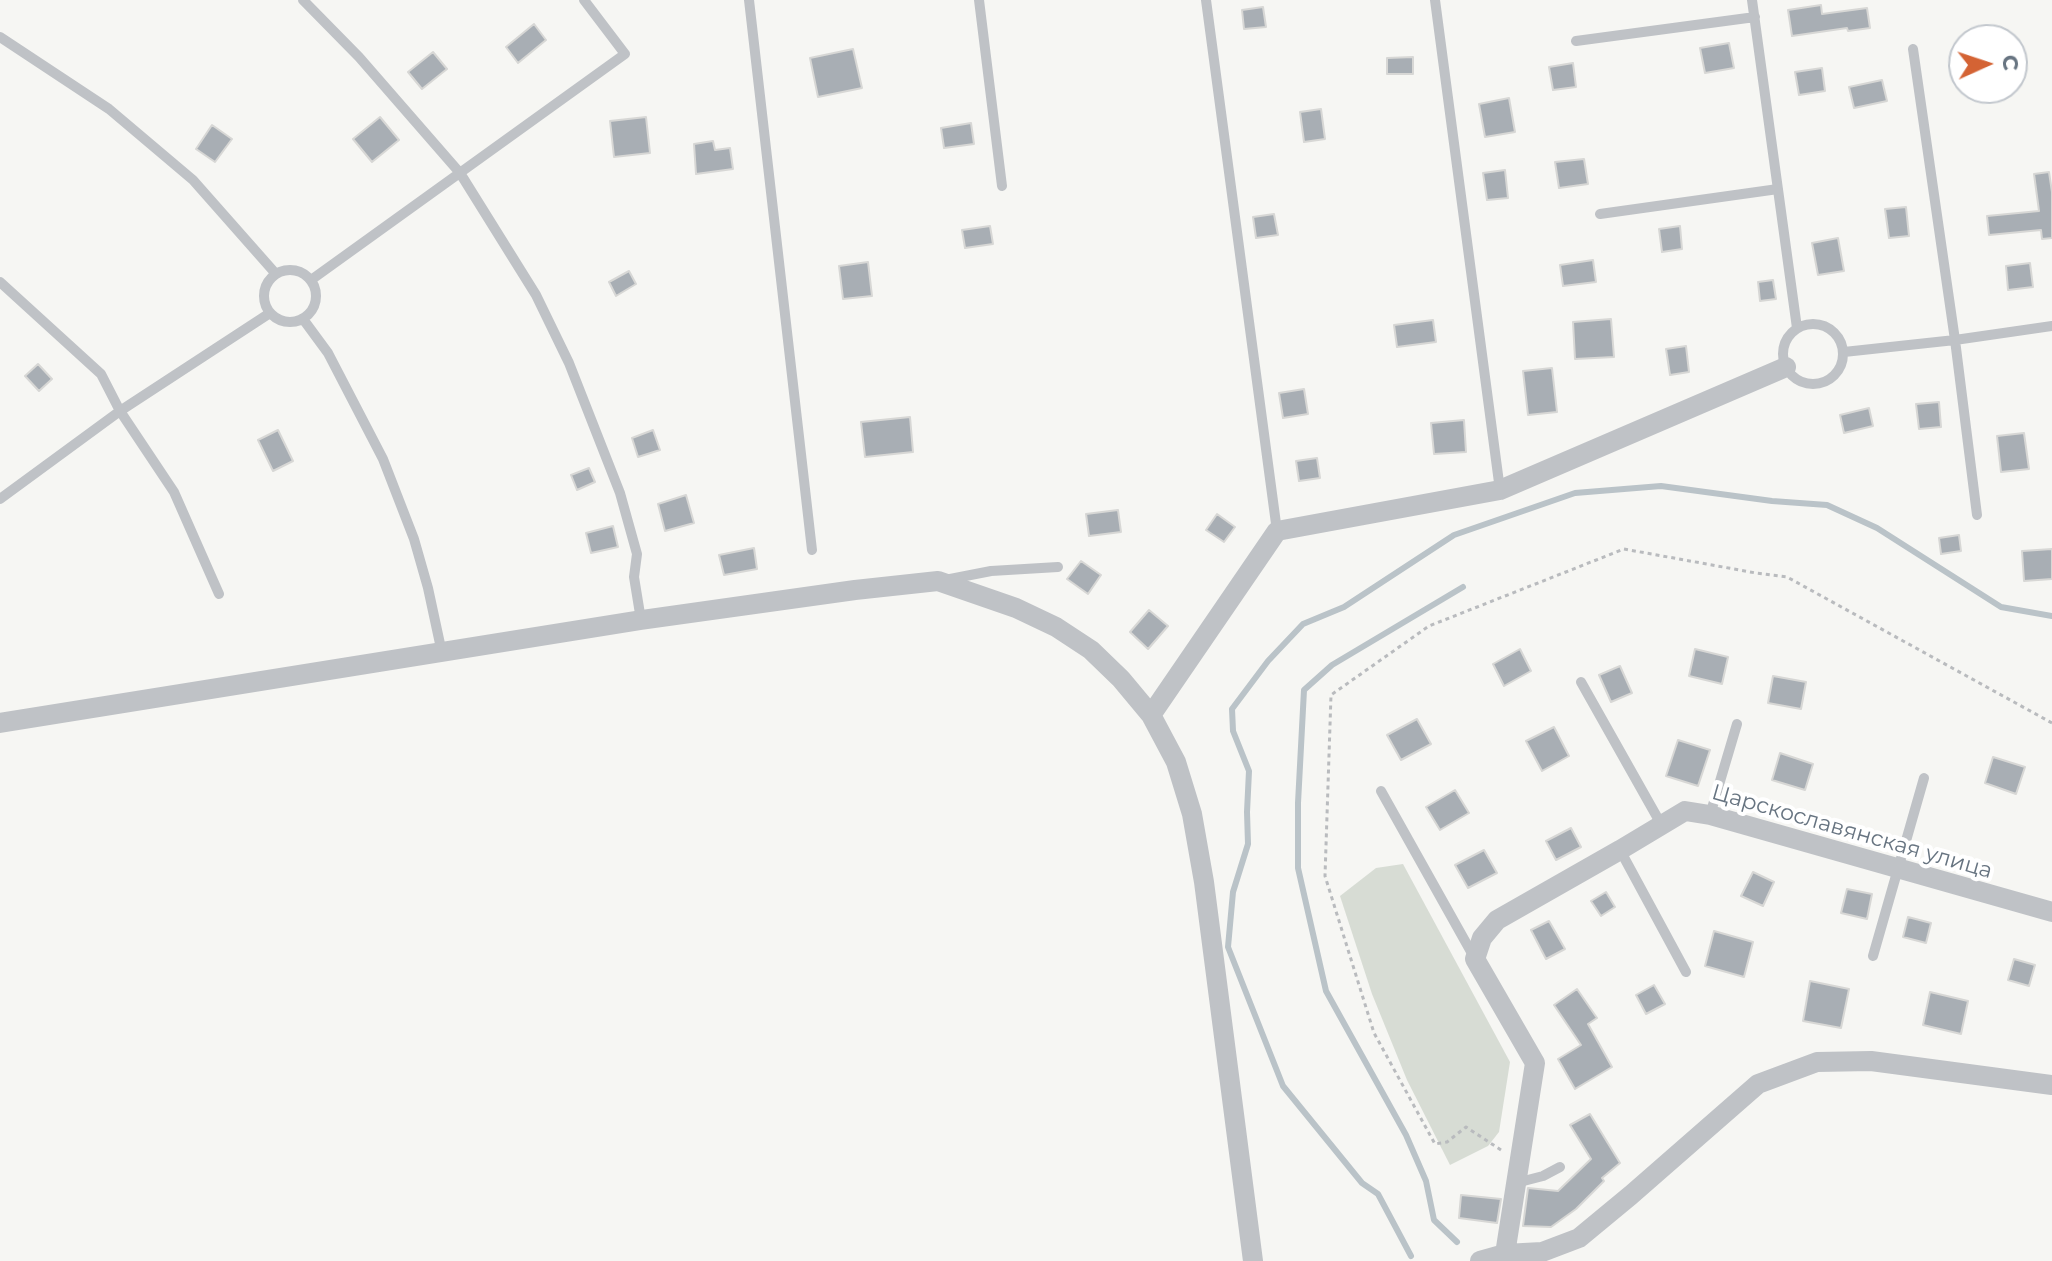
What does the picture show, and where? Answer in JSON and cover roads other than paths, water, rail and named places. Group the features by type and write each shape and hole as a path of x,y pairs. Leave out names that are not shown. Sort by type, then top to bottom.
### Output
{"street":[{"path":"1151,715 1277,531 1500,490 1786,367"},
{"path":"0,723 641,620 840,592 938,581 1016,608 1056,627 1091,650 1151,715 1176,762 1194,828 1204,882 1253,1261"},
{"name":"Царскославянская улица","path":"1475,959 1482,938 1497,920 1685,811 1710,815 2052,912"},
{"path":"1475,959 1535,1063 1505,1254"},
{"path":"1480,1261 1505,1254 1542,1252 1579,1238 1758,1084 1817,1062 1871,1061 2052,1085"}],"lane":[{"path":"303,0 359,57 460,173 536,295 575,377 620,493 637,554 634,577 641,620"},
{"path":"311,280 625,54 584,0"},
{"path":"749,0 812,550"},
{"path":"979,0 1002,186"},
{"path":"1206,0 1277,531"},
{"path":"1435,0 1500,490"},
{"path":"1752,0 1797,328"},
{"path":"1576,41 1755,17"},
{"path":"0,37 109,109 193,180 276,274"},
{"path":"1913,49 1977,515"},
{"path":"1600,214 1778,189"},
{"path":"295,270 311,280 316,290 316,301 312,311 303,319 282,321 270,313 264,292 276,274 295,270"},
{"path":"0,282 101,374 120,411 174,492 219,594"},
{"path":"0,499 120,411 270,313"},
{"path":"303,319 328,353 383,459 414,539 442,653"},
{"path":"1812,323 1827,327 1839,337 1844,352 1841,366 1833,377 1821,384 1807,384 1795,379 1786,367 1782,354 1786,339 1797,328 1812,323"},
{"path":"1844,352 2052,326"},
{"path":"938,581 991,571 1058,567"},
{"path":"1581,682 1661,824"},
{"path":"1710,815 1737,724"},
{"path":"1873,956 1924,778"},
{"path":"1381,791 1475,959"},
{"path":"1620,850 1686,972"},
{"path":"1516,1183 1543,1176 1560,1167"}],"waterway":[{"path":"1411,1256 1378,1194 1362,1183 1283,1086 1228,947 1233,892 1248,844 1249,771 1233,731 1232,709 1268,661 1303,624 1344,607 1454,535 1575,493 1661,486 1827,505 1877,528 2001,607 2052,616"},
{"path":"1457,1242 1434,1220 1426,1181 1406,1135 1326,991 1298,868 1298,803 1304,690 1332,665 1463,587"}]}
